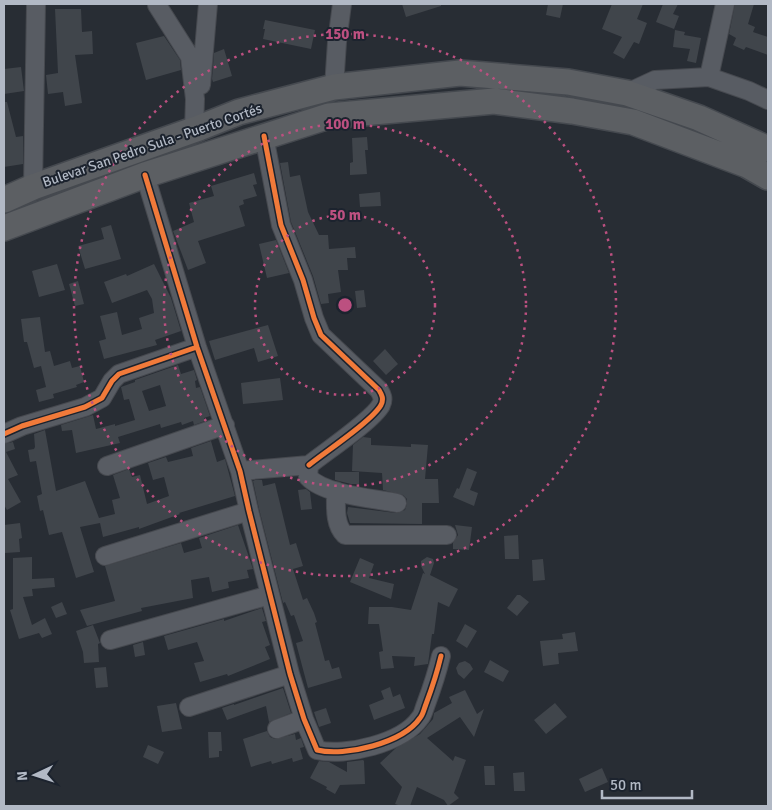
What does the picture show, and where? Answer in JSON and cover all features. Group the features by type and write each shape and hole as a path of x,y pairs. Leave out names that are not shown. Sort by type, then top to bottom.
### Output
{"highway":[{"name":"Bulevar San Pedro Sula - Puerto Cortés","path":"4,200 33,187 197,129 239,112 334,87 460,73 568,82 627,93 699,118 768,150"},
{"name":"Bulevar San Pedro Sula - Puerto Cortés","path":"4,228 145,175 329,116 494,101 572,111 633,122 747,165 768,176"}],"street":[{"path":"33,187 36,4"},
{"path":"197,129 208,4"},
{"path":"334,87 342,4"},
{"path":"708,77 725,4"},
{"path":"157,5 190,58 197,129"},
{"path":"627,93 655,80 708,77 749,91 768,100"},
{"path":"240,471 309,465 369,418 382,404 383,397 379,390 321,335 303,280 281,225 264,136"},
{"path":"145,175 197,347 226,425 240,471 248,511 290,674 304,719 317,750 326,752 370,747 407,732 421,718 441,656"},
{"path":"4,434 22,426 85,407 102,398 112,381 119,374 197,347"},
{"path":"106,466 226,425"},
{"path":"309,465 308,476 315,484 327,489 397,503"},
{"path":"336,491 336,510 340,530 345,535 447,535"},
{"path":"105,556 248,511"},
{"path":"110,640 270,595"},
{"path":"189,707 290,674"},
{"path":"277,729 304,719"}],"building":[{"path":"402,4 441,4 441,6 406,17"},
{"path":"548,4 563,4 560,18 546,15"},
{"path":"612,4 643,4 637,19 647,23 639,44 634,42 624,59 613,53 622,37 602,29"},
{"path":"663,4 678,4 673,14 679,16 674,29 656,22"},
{"path":"735,4 754,4 748,24 755,27 753,32 768,37 768,55 746,47 744,50 733,45 736,38 729,34"},
{"path":"55,9 81,9 82,32 92,31 93,54 75,55 82,103 65,106 63,92 48,94 46,75 58,73"},
{"path":"265,20 315,30 311,49 263,39"},
{"path":"675,30 685,32 684,35 701,38 696,63 687,61 690,49 673,47"},
{"path":"164,36 180,60 181,70 146,80 136,43"},
{"path":"224,49 232,76 213,82 214,53"},
{"path":"21,67 24,91 4,94 4,69"},
{"path":"4,102 7,102 16,137 23,136 23,164 4,167"},
{"path":"367,137 368,150 365,150 367,174 350,175 350,163 353,162 352,138"},
{"path":"288,162 290,177 300,175 308,212 319,235 328,235 329,249 355,247 356,258 347,258 348,270 338,270 341,292 328,294 329,303 321,304 313,276 291,222 280,163"},
{"path":"254,173 257,184 253,185 257,196 243,200 244,204 239,206 245,226 198,241 206,263 188,270 173,231 194,222 189,203 214,196 211,186"},
{"path":"380,192 381,206 360,207 359,194"},
{"path":"111,225 121,259 85,269 78,246 104,239 101,228"},
{"path":"276,240 289,273 267,278 259,244"},
{"path":"57,264 65,290 39,297 32,271"},
{"path":"154,264 171,298 181,331 155,340 157,345 104,359 99,341 106,339 100,316 117,312 122,335 142,329 139,318 154,313 152,299 147,290 112,303 104,282 126,274 127,276"},
{"path":"78,281 84,304 75,306 69,284"},
{"path":"364,290 366,307 357,308 355,291"},
{"path":"40,317 45,352 50,351 54,366 70,361 72,368 80,366 84,382 76,385 77,387 53,394 54,398 39,402 36,390 46,387 41,366 34,368 27,342 24,342 21,319"},
{"path":"268,325 278,356 258,362 254,348 215,360 209,341"},
{"path":"385,349 398,364 386,375 373,361"},
{"path":"178,365 181,374 194,370 197,380 195,381 196,388 200,387 210,416 204,418 205,421 194,425 193,421 182,425 181,422 161,428 160,424 118,437 120,443 76,453 72,430 62,431 61,425 93,415 96,429 135,420 129,399 124,400 121,387 135,382 135,380","holes":["160,385 166,406 149,411 142,391"]},
{"path":"280,378 283,400 243,404 241,383"},
{"path":"45,430 56,491 85,481 99,518 115,514 112,500 120,498 113,475 129,469 132,477 140,475 147,504 169,496 164,477 153,480 148,463 166,457 168,462 193,456 191,448 211,441 217,462 225,459 235,496 179,513 139,529 139,527 103,537 100,523 80,527 94,572 76,578 62,532 49,535 43,510 40,511 37,496 42,494 36,461 30,462 28,450 35,447 34,434"},
{"path":"363,437 371,438 371,445 411,447 411,444 428,445 425,479 438,479 439,503 422,503 422,524 350,523 347,513 348,507 396,513 405,510 407,504 407,499 403,495 383,490 382,473 352,471 353,445"},
{"path":"13,442 15,449 6,452 18,475 8,479 21,502 7,510 4,505 4,444"},
{"path":"467,468 477,472 470,490 478,493 474,506 453,497 457,488 459,489"},
{"path":"335,472 359,472 359,484 335,480"},
{"path":"262,480 263,486 275,483 290,545 296,543 303,566 293,569 303,600 307,598 314,613 325,661 329,660 332,669 339,667 342,678 308,688 296,643 303,641 294,615 291,616 285,602 283,603 259,509 253,481"},
{"path":"306,489 310,492 312,509 301,510 298,490"},
{"path":"20,523 22,538 19,539 20,552 5,553 4,525"},
{"path":"238,525 253,569 247,570 249,578 228,582 229,588 212,592 209,577 191,580 193,598 141,608 142,611 87,626 80,610 115,601 105,566 181,543 184,553 202,548 199,538"},
{"path":"455,525 472,527 469,550 453,549 453,543 458,535"},
{"path":"518,535 519,559 505,559 504,536"},
{"path":"32,557 32,579 54,578 55,587 32,589 33,596 23,597 32,625 45,618 52,634 42,638 39,633 19,639 10,610 13,609 13,558"},
{"path":"427,557 433,559 434,563 430,575 458,589 449,607 438,602 428,664 414,666 415,657 392,656 394,668 381,669 379,652 383,651 379,624 368,624 369,607 392,607 411,610 423,573 425,574 421,561"},
{"path":"360,558 374,564 369,578 394,584 391,599 350,582"},
{"path":"543,559 545,580 533,581 532,560"},
{"path":"517,595 520,595 529,602 517,616 507,608"},
{"path":"62,602 67,614 56,618 51,607"},
{"path":"262,608 266,621 262,622 270,645 265,647 270,659 228,676 227,674 200,682 194,663 204,661 197,642 168,650 164,636 224,619 224,621"},
{"path":"465,624 477,631 467,648 456,641"},
{"path":"93,625 100,643 98,644 99,662 84,663 83,652 76,631"},
{"path":"575,632 578,651 558,653 559,664 543,666 540,641 563,639 562,634"},
{"path":"143,642 145,655 135,657 133,645"},
{"path":"490,660 509,671 503,682 484,672"},
{"path":"465,661 473,669 464,679 458,674 456,668 459,663"},
{"path":"106,667 108,687 96,688 94,668"},
{"path":"390,687 393,697 400,694 405,708 374,720 369,705 384,699 381,691"},
{"path":"283,688 291,713 269,722 266,706 227,720 222,708"},
{"path":"465,690 477,714 484,709 474,737 460,717 427,738 453,761 455,756 466,760 454,793 459,798 448,806 444,800 417,787 410,806 395,804 402,787 380,763 396,748 420,734 433,719 434,713 452,703 449,697"},
{"path":"176,703 182,729 162,732 157,706"},
{"path":"555,703 567,717 546,734 534,720"},
{"path":"326,708 331,723 319,727 314,712"},
{"path":"267,731 270,737 275,739 295,734 296,740 301,738 304,747 300,748 303,759 293,762 292,758 272,764 271,761 251,767 243,739"},
{"path":"208,732 221,732 222,751 219,751 219,757 209,758"},
{"path":"148,745 164,752 158,764 143,757"},
{"path":"363,760 365,784 340,785 335,794 326,789 327,787 310,778 319,761 329,762 347,772 347,762"},
{"path":"484,766 494,766 495,785 485,785"},
{"path":"602,768 608,782 585,792 579,779"},
{"path":"524,772 525,791 514,791 513,773"}],"cycle path":[{"path":"264,136 281,225 303,280 321,335 379,390 382,397 381,405 376,412 309,465"},
{"path":"145,175 197,347 240,471 290,674 304,719 317,750 329,752 357,750 387,741 401,735 412,727 423,714 441,656"},
{"path":"4,434 22,426 85,407 102,398 112,381 119,374 197,347"}]}
